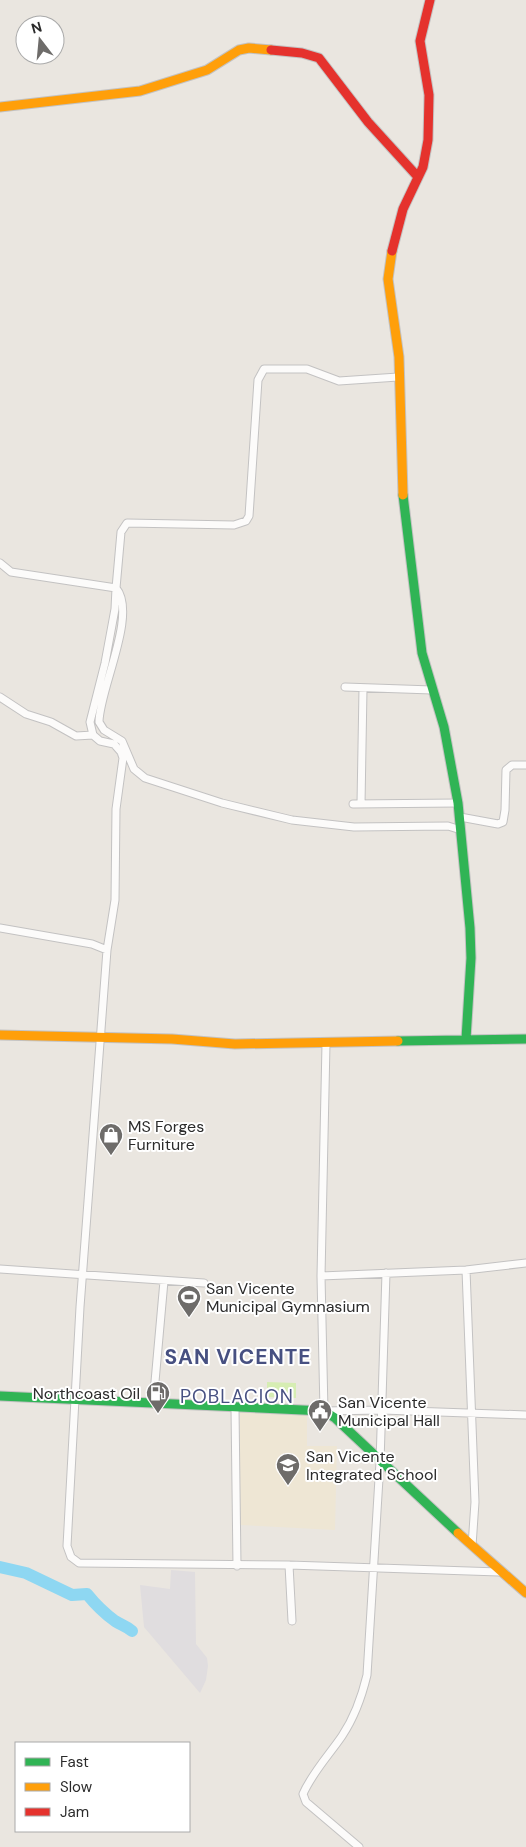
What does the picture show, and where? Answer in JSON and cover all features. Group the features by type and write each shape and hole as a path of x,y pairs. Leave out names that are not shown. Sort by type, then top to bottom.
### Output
{"street":[{"path":"430,0 420,41 429,95 428,140 418,177 403,209 389,265 389,296 399,357 402,484 410,568 422,653 444,726 460,818 471,948 466,1039"},
{"path":"0,107 140,92 207,70 239,50 249,48 302,53 320,58 368,122 418,177"},
{"path":"398,377 338,381 306,368 264,370 258,380 249,516 246,521 234,525 127,523 121,532 115,610 105,663 90,722 93,735 100,741 114,744 123,758 116,809 115,900 107,950 100,1037 74,1400 67,1546 71,1557 79,1563 289,1565 500,1572"},
{"path":"0,563 11,572 116,588 121,594 124,604 120,634 99,722 104,730 122,741 127,747 134,769 145,778 222,803 292,820 354,827 448,826 461,830"},
{"path":"345,687 432,690"},
{"path":"363,689 357,804 458,803"},
{"path":"0,697 26,714 51,722 76,736 93,735"},
{"path":"460,818 498,824 503,822 506,770 512,765 526,765"},
{"path":"0,928 83,942 107,950"},
{"path":"0,1034 172,1039 235,1044 326,1044 526,1039"},
{"path":"324,1411 321,1276 326,1044"},
{"path":"321,1276 466,1270 526,1263"},
{"path":"0,1269 164,1281 204,1282"},
{"path":"466,1270 475,1502 472,1546"},
{"path":"359,1847 306,1802 303,1794 307,1784 343,1734 362,1695 371,1648 372,1567 380,1462 386,1273"},
{"path":"153,1404 164,1281"},
{"path":"0,1396 235,1408 324,1411 382,1410 471,1415 526,1415"},
{"path":"235,1408 237,1566"},
{"path":"324,1411 336,1418 380,1462 526,1594"},
{"path":"289,1565 292,1621"}],"shaded area":[{"name":"San Vicente Integrated School","path":"240,1411 307,1415 307,1446 337,1446 335,1530 240,1525"},
{"path":"171,1570 195,1572 196,1644 207,1658 208,1666 206,1680 200,1693 144,1627 140,1585 170,1589"}],"green space":[{"path":"267,1382 296,1383 296,1398 267,1397"}],"waterway":[{"path":"0,1567 26,1573 72,1595 87,1594 107,1615 132,1631"}],"traffic: fast":[{"path":"403,495 422,653 444,727 458,803 470,928 471,958 466,1039"},
{"path":"398,1041 526,1039"},
{"path":"0,1396 324,1411 335,1418 458,1533"}],"traffic: slow":[{"path":"0,107 140,91 207,70 239,50 249,48 271,50"},
{"path":"392,251 388,279 399,357 403,495"},
{"path":"0,1035 172,1039 235,1044 398,1041"},
{"path":"458,1533 526,1593"}],"traffic: jam":[{"path":"392,251 403,209 423,167 428,140 429,95 420,41 430,0"},
{"path":"271,50 302,53 319,58 368,122 418,177"}],"place":[{"name":"MS Forges Furniture","path":"111,1156"},
{"name":"San Vicente Municipal Gymnasium","path":"189,1318"},
{"name":"Northcoast Oil","path":"158,1414"},
{"name":"San Vicente Municipal Hall","path":"320,1432"},
{"name":"San Vicente Integrated School","path":"288,1486"}],"district":[{"name":"SAN VICENTE","path":"238,1357"},
{"name":"POBLACION","path":"237,1396"}]}
